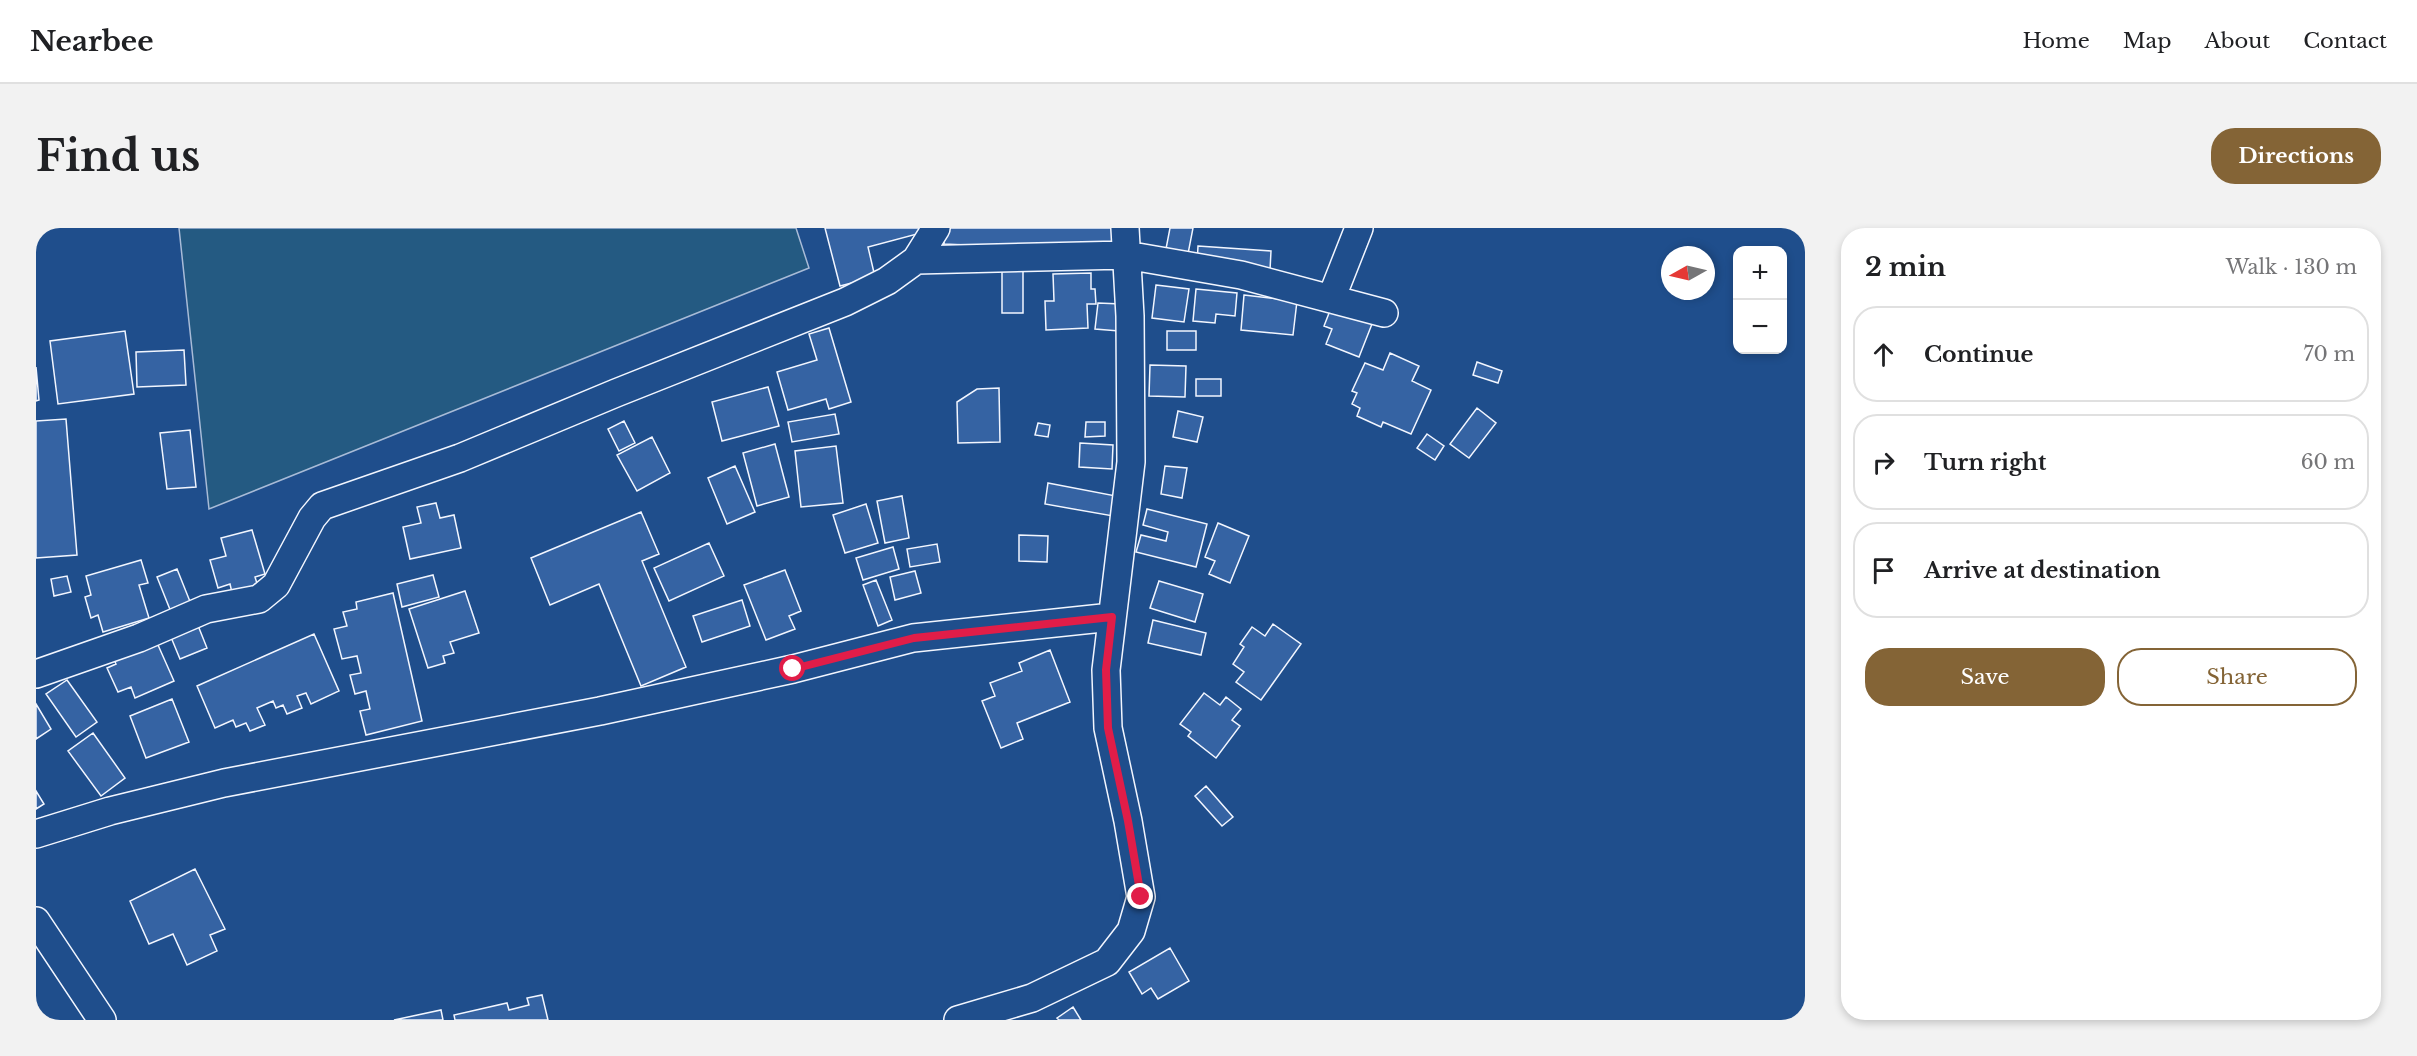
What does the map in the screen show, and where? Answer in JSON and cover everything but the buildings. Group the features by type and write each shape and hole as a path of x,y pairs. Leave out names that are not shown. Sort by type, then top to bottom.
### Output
{"street":[{"path":"38,669 139,638 206,609 259,599 276,585 312,518 322,506 460,458 845,302 887,281 916,260 936,228"},
{"path":"958,1020 1036,1009 1107,962 1131,931 1141,897 1128,821 1108,728 1106,670 1131,462 1130,316 1125,228"},
{"path":"1331,299 1359,228"},
{"path":"916,260 1126,255 1241,275 1384,313"},
{"path":"36,834 110,811 224,783 600,711 793,669 914,638 1112,617"},
{"path":"36,921 102,1020"}],"shaded area":[{"path":"179,228 796,228 809,268 209,509"}],"route":[{"path":"793,669 914,638 1112,617 1106,670 1108,728 1128,821 1141,897"}]}
